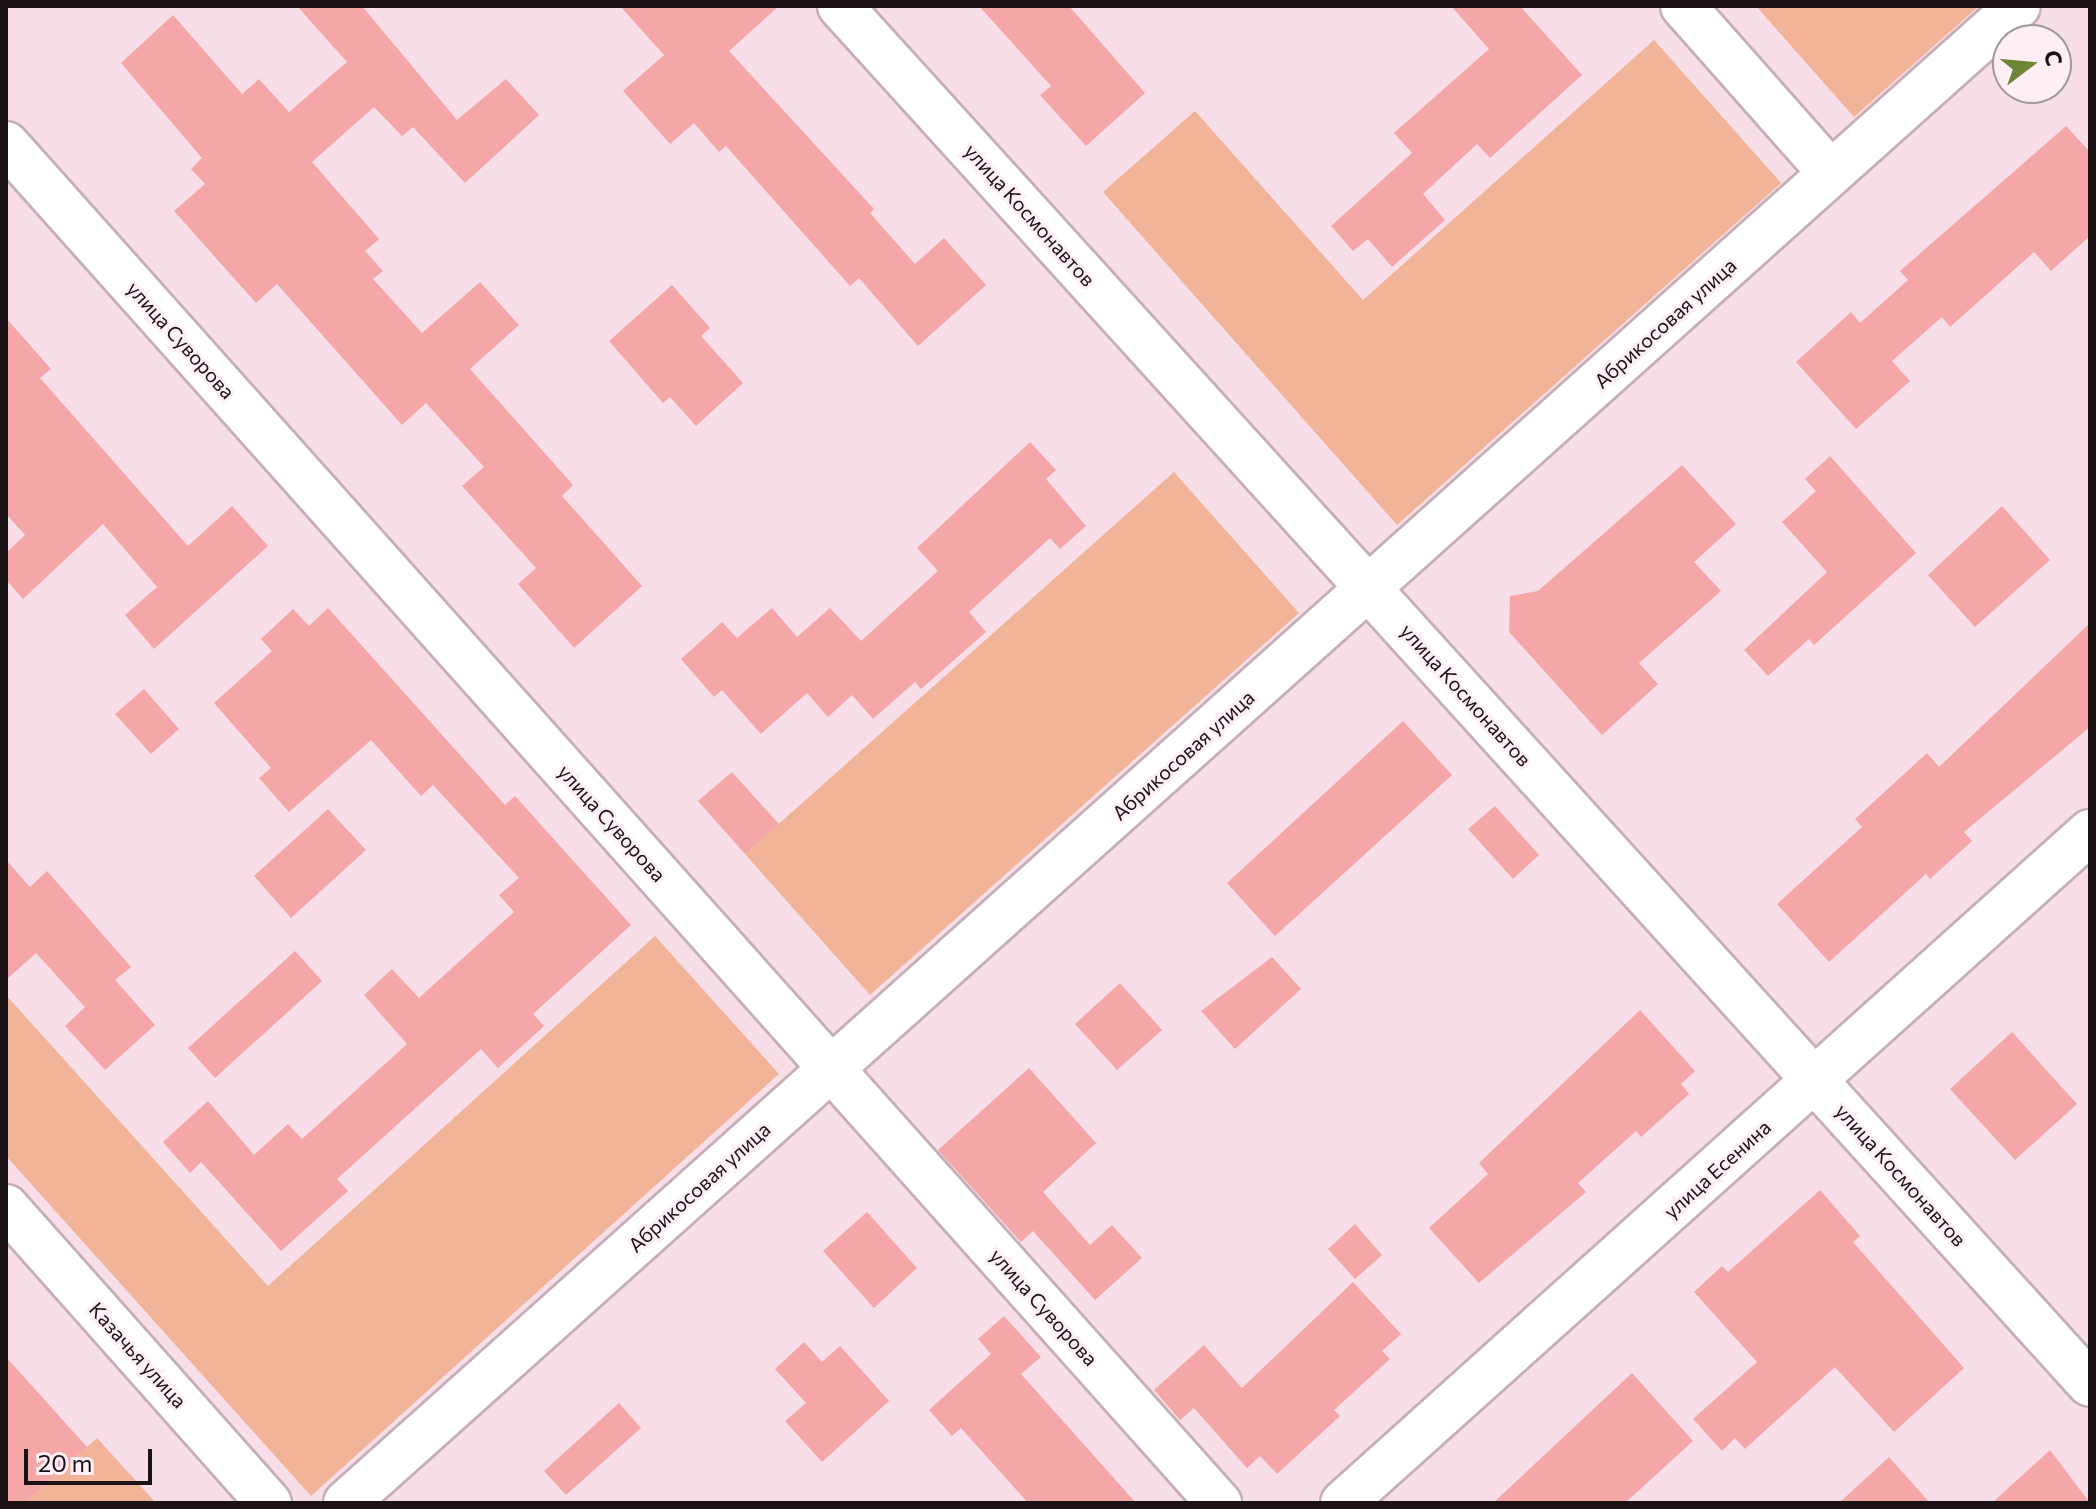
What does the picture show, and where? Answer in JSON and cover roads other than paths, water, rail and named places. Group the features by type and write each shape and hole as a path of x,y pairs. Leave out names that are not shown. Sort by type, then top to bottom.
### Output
{"street":[{"name":"улица Космонавтов","path":"840,6 2090,1384"},
{"path":"1683,6 1831,173"},
{"name":"Абрикосовая улица","path":"346,1503 2018,6"},
{"name":"улица Суворова","path":"6,144 1219,1503"},
{"name":"улица Есенина","path":"1343,1503 2090,832"},
{"name":"Казачья улица","path":"6,1207 269,1503"}]}
